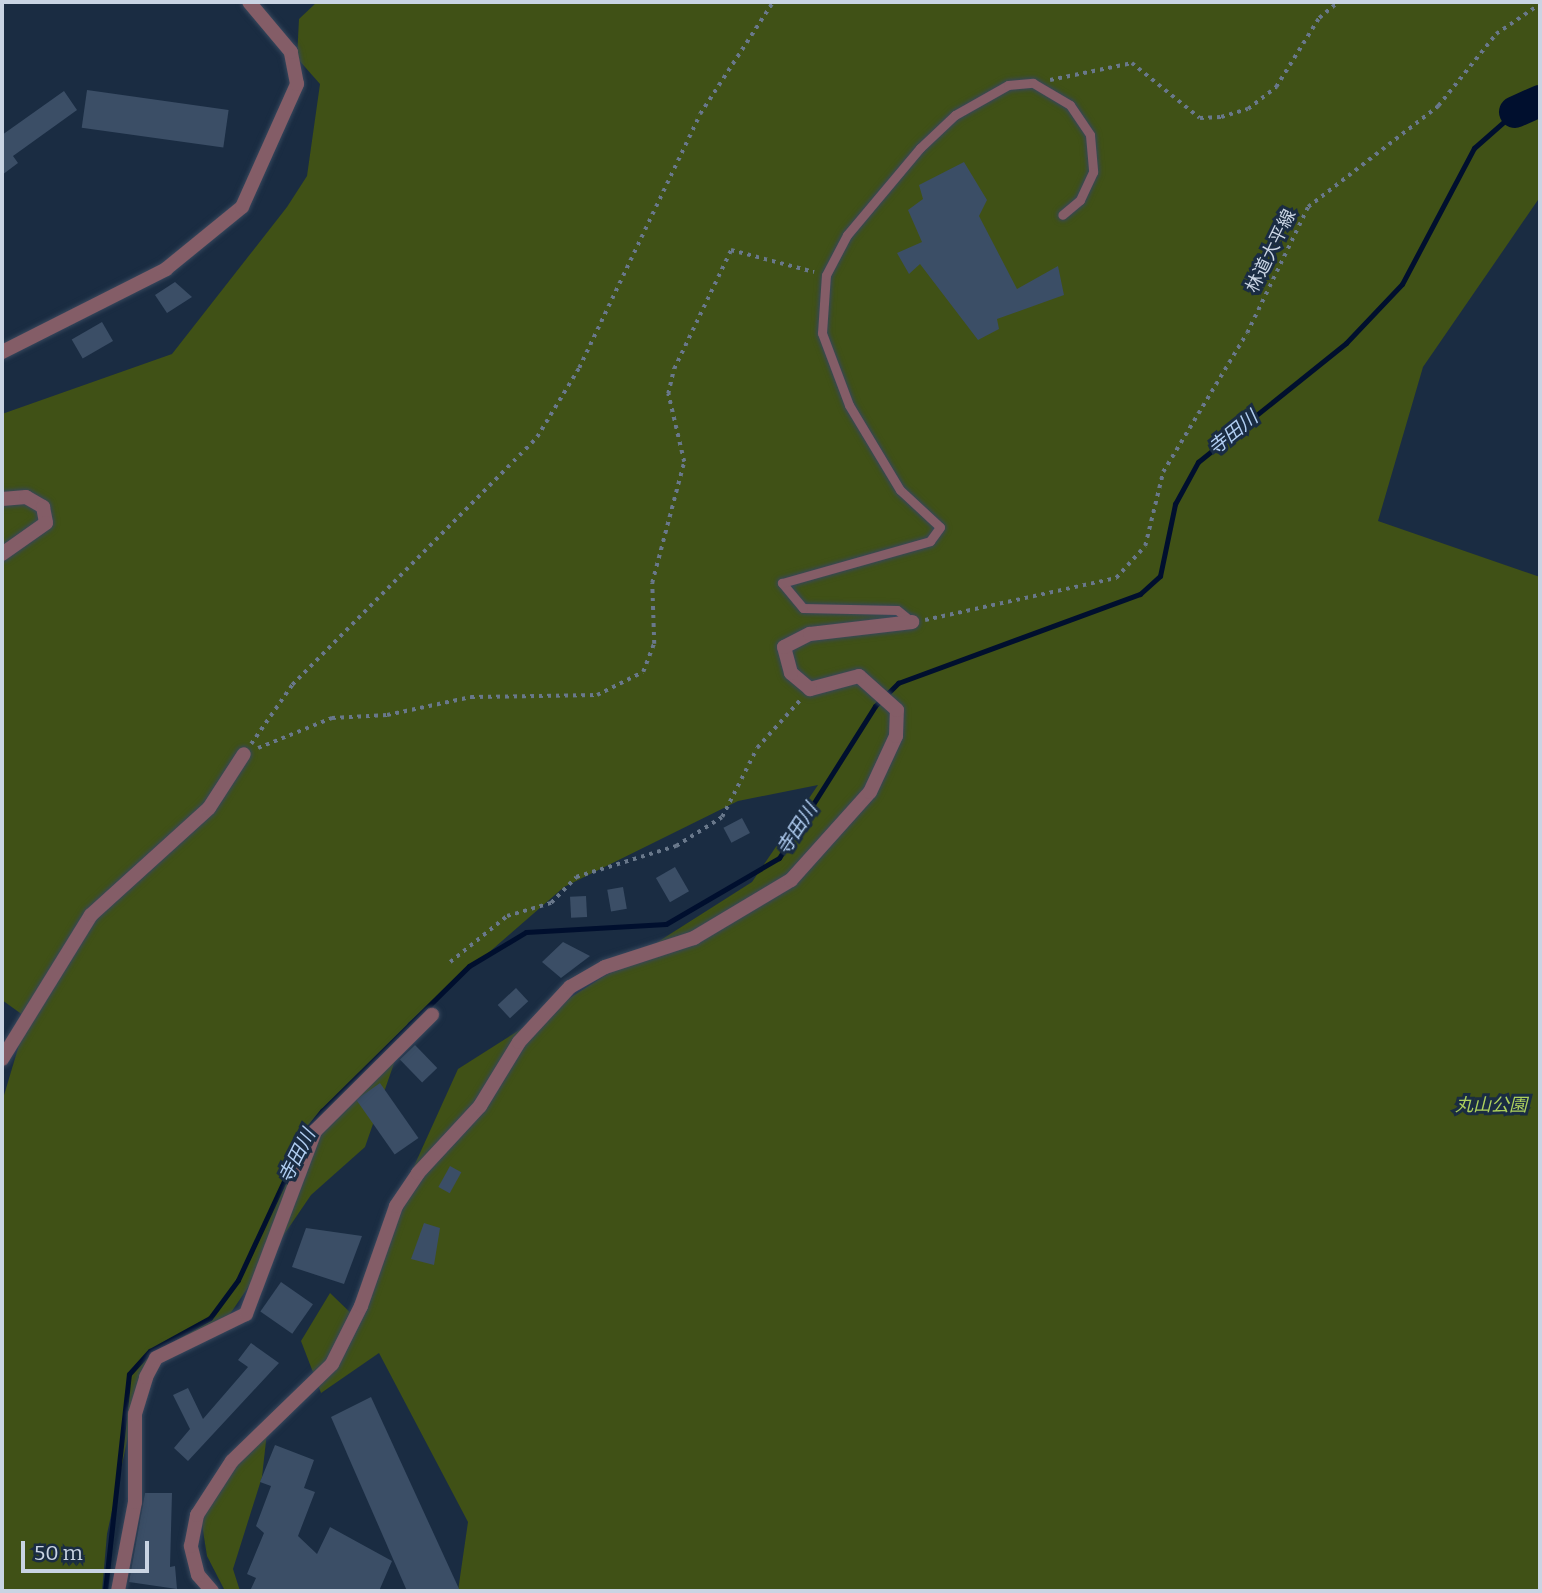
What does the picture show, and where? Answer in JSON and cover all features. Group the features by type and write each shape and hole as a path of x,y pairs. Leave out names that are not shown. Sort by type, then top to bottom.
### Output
{"street":[{"path":"2,352 166,269 242,207 297,84 292,52 249,2"},
{"path":"2,499 26,497 43,507 46,523 2,554"},
{"path":"212,1591 198,1575 191,1546 197,1515 232,1461 332,1364 396,1206 418,1173 480,1106 519,1042 570,987 605,967 694,938 791,880 870,792 897,736 897,710 870,685 846,675 810,689 785,660 784,646 794,637 912,622"},
{"path":"2,1059 91,915 209,808 244,754"},
{"path":"118,1591 135,1502 135,1414 146,1377 156,1359 246,1314 315,1131 432,1015"}],"lane":[{"path":"912,622 897,610 803,608 782,583 930,541 940,527 900,490 849,405 822,333 826,275 847,235 955,115 1008,85 1033,83 1070,105 1090,135 1093,172 1080,200 1062,215"}],"path":[{"path":"244,754 292,684 537,437 579,368 700,114 773,2"},
{"path":"1033,83 1132,63 1200,117 1221,117 1248,108 1276,87 1319,18 1338,2"},
{"name":"林道大平線","path":"912,622 1116,578 1145,546 1163,472 1247,332 1308,207 1438,106 1496,34 1540,4"},
{"path":"244,754 332,718 387,715 471,697 597,695 643,672 654,644 652,583 684,462 668,394 724,260 731,250 826,275"},
{"path":"450,962 508,916 551,903 576,877 676,846 722,817 757,748 810,689"}],"green space":[{"name":"丸山公園","path":"317,2 1540,2 1540,197 1423,367 1378,521 1540,577 1540,1591 458,1591 468,1522 379,1353 321,1393 301,1341 330,1293 357,1319 396,1206 458,1069 752,882 818,785 738,801 564,887 408,1023 365,1147 311,1195 230,1314 142,1372 107,1534 102,1591 2,1591 2,1102 27,1018 2,1000 2,414 172,354 287,207 307,176 320,84 297,58 299,19"},
{"path":"267,1432 262,1477 233,1569 240,1591 225,1591 207,1556 201,1518 214,1481"}],"building":[{"path":"87,90 229,110 223,148 82,128"},
{"path":"64,91 77,110 13,156 18,163 2,175 2,135"},
{"path":"964,162 987,200 979,216 1017,289 1058,266 1064,295 997,319 999,329 978,340 920,264 909,274 897,253 922,242 908,210 923,199 919,185"},
{"path":"175,282 192,297 167,313 155,295"},
{"path":"102,322 113,341 83,359 72,340"},
{"path":"742,818 750,833 731,843 723,828"},
{"path":"675,867 689,891 670,902 656,878"},
{"path":"623,887 627,909 611,911 607,890"},
{"path":"586,896 587,917 571,918 570,897"},
{"path":"563,942 590,956 561,978 542,962"},
{"path":"516,988 528,1001 510,1018 498,1005"},
{"path":"415,1045 437,1068 422,1083 400,1060"},
{"path":"380,1083 418,1138 395,1155 356,1100"},
{"path":"450,1166 461,1172 450,1193 438,1187"},
{"path":"424,1223 440,1228 434,1265 411,1259"},
{"path":"306,1228 362,1236 344,1284 292,1267"},
{"path":"281,1282 313,1304 292,1334 260,1311"},
{"path":"251,1343 279,1363 188,1461 174,1448 190,1429 173,1395 188,1388 203,1419 248,1367 238,1360"},
{"path":"371,1397 460,1591 407,1591 331,1417"},
{"path":"275,1445 314,1460 304,1488 315,1492 298,1536 317,1554 330,1527 392,1561 379,1591 250,1591 256,1578 247,1574 264,1533 256,1526 271,1486 260,1482"},
{"path":"145,1493 172,1493 170,1567 175,1566 177,1589 129,1582"}],"waterway":[{"name":"寺田川","path":"1515,112 1540,101"},
{"name":"寺田川","path":"105,1591 129,1374 150,1351 210,1318 238,1280 309,1127 322,1111 469,966 526,932 666,924 779,858 875,706 898,683 1140,594 1160,576 1175,504 1198,462 1346,343 1402,284 1474,148 1515,112"}]}
